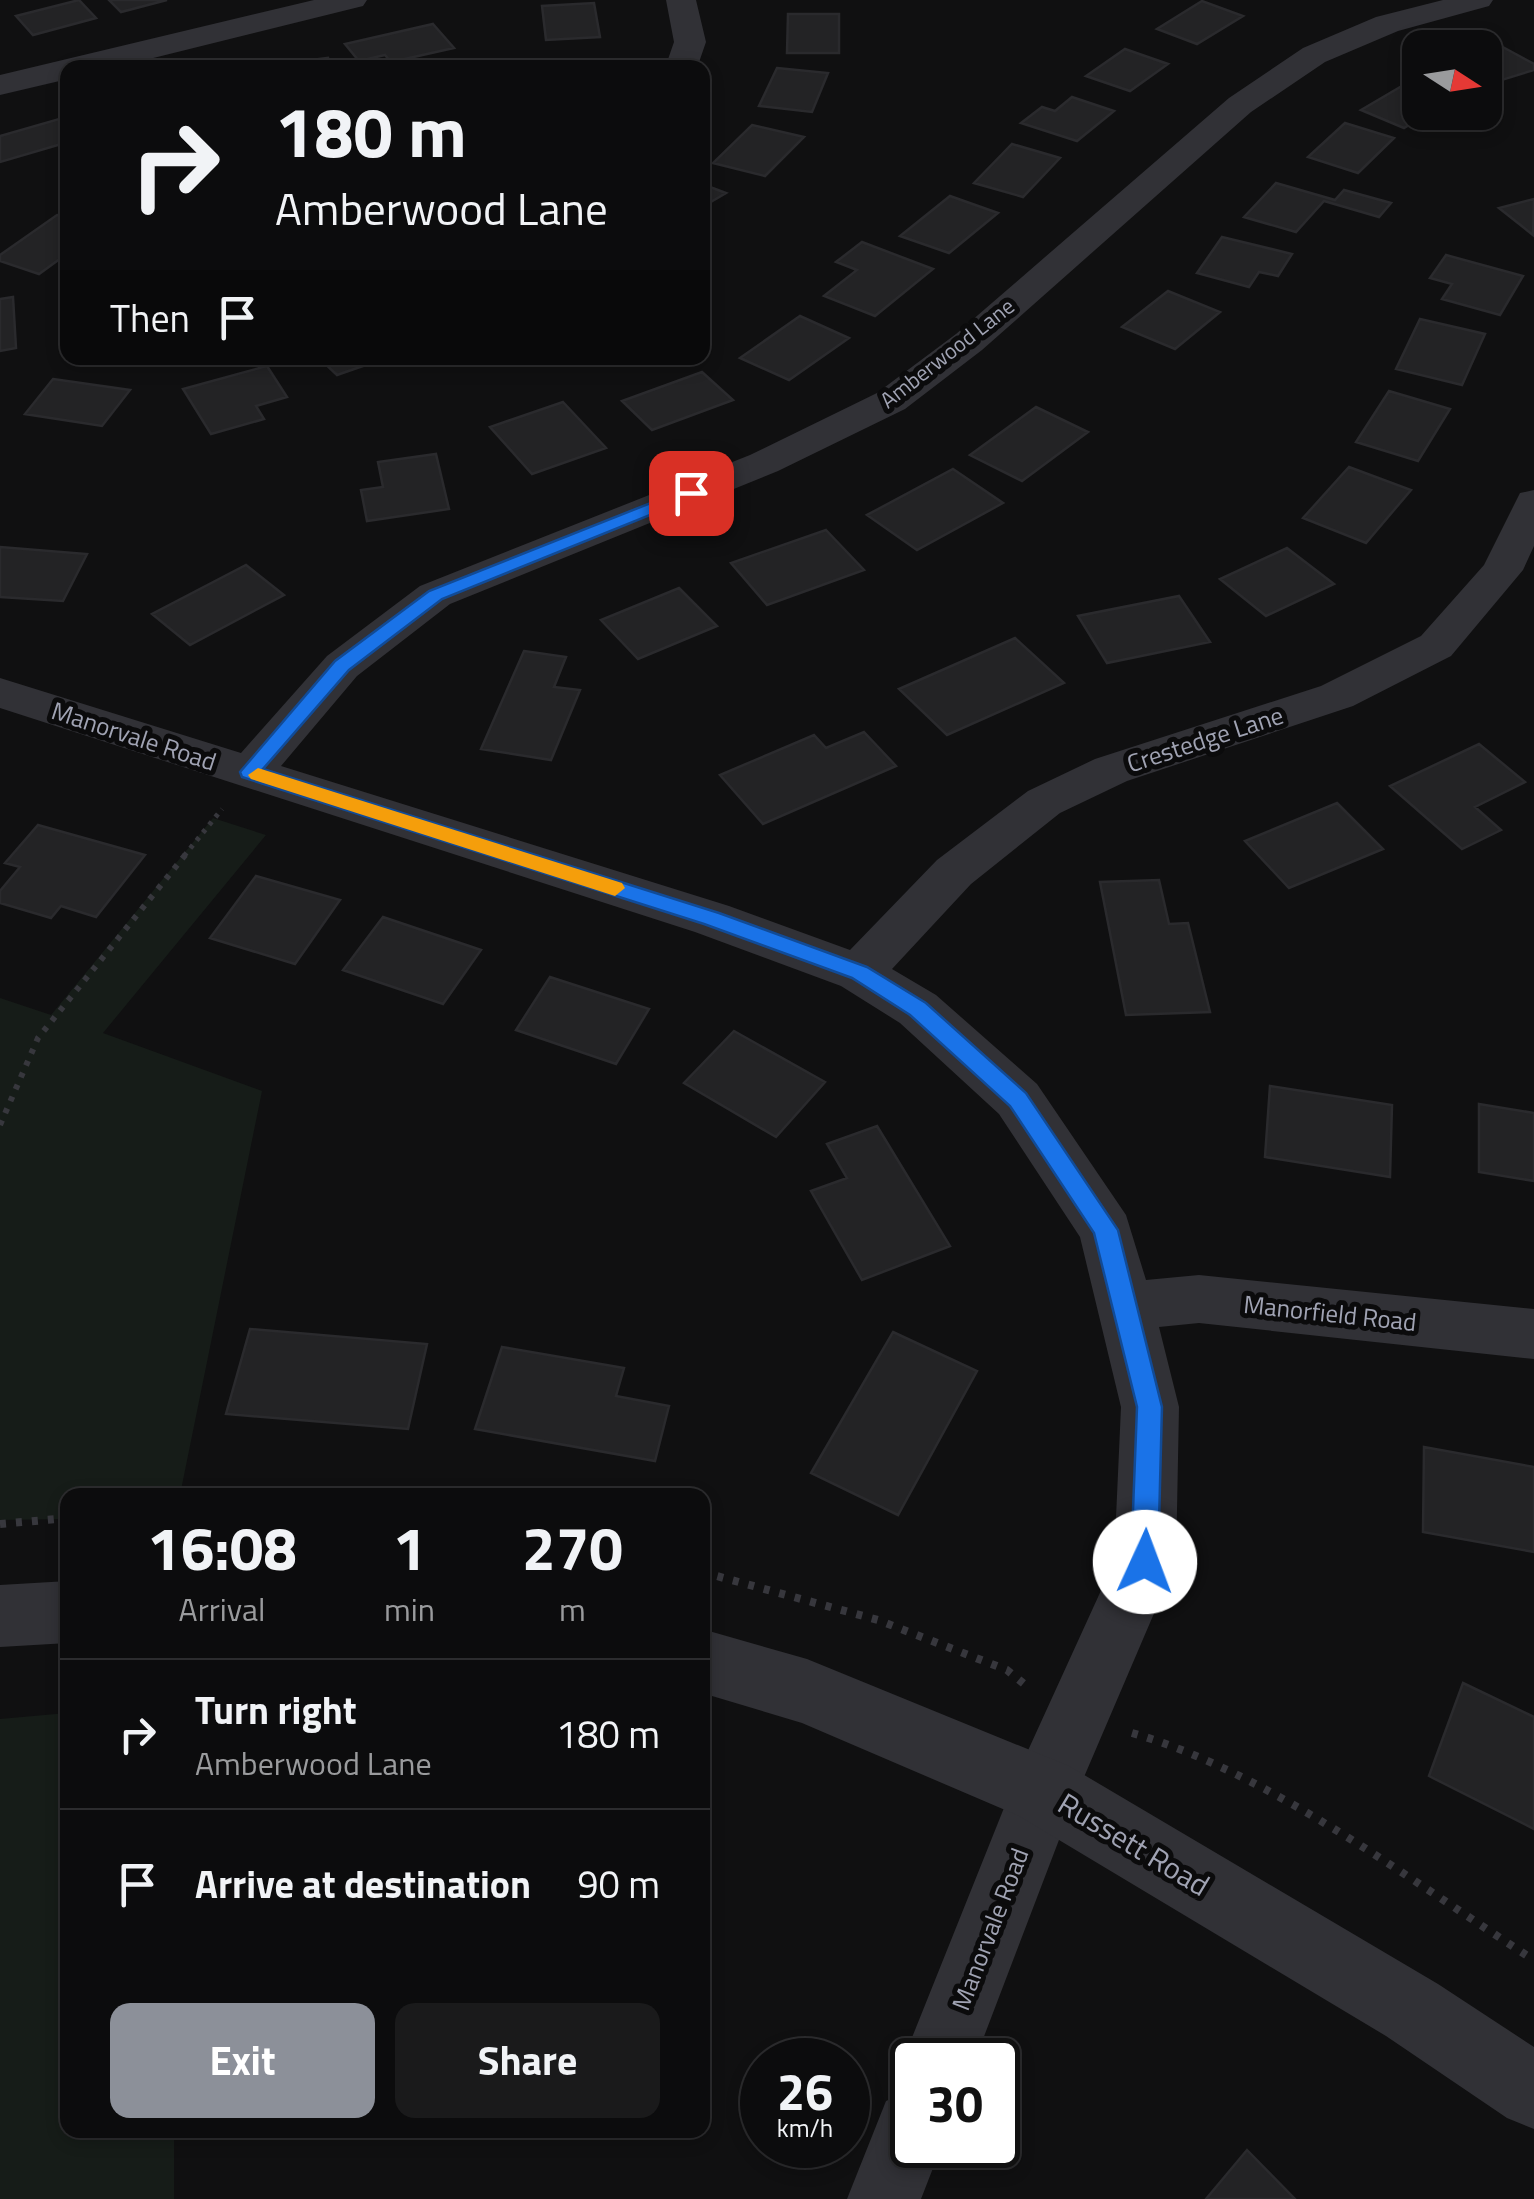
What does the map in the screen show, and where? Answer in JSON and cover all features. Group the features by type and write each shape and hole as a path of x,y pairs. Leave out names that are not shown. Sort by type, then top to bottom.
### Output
{"street":[{"path":"103,60 352,0"},
{"path":"681,0 690,42 684,60"},
{"name":"Amberwood Lane","path":"250,772 342,666 435,595 764,464 891,401 970,342 1240,105 1314,55 1387,24 1478,0"},
{"path":"0,85 60,70"},
{"name":"Crestedge Lane","path":"859,972 954,872 1044,802 1111,770 1337,696 1436,646 1502,570 1534,502"},
{"name":"Manorvale Road","path":"0,693 712,919 859,972 918,1009 1018,1100 1106,1230 1150,1407 1145,1562 1044,1791 948,2038"},
{"name":"Manorfield Road","path":"1126,1306 1199,1300 1534,1334"},
{"path":"0,1616 60,1612"},
{"name":"Russett Road","path":"710,1664 807,1692 1044,1791 1412,2010 1534,2090"},
{"path":"884,2199 896,2168"}],"path":[{"path":"0,1125 38,1038 250,772"},
{"path":"0,1524 60,1519"}],"shaded area":[{"path":"213,818 266,835 103,1033 262,1091 181,1488 60,1488 60,1519 0,1520 0,998 51,1015"},
{"path":"60,1714 60,2138 174,2138 174,2199 0,2199 0,1719"}],"building":[{"path":"79,0 96,18 33,35 16,16"},
{"path":"109,0 167,0 121,12"},
{"path":"1202,1 1243,16 1197,44 1157,29"},
{"path":"594,3 600,37 546,40 542,6"},
{"path":"788,14 839,14 839,53 787,53"},
{"path":"433,24 454,48 400,60 389,60 385,55 358,60 345,44"},
{"path":"1502,47 1534,64 1534,70 1502,80"},
{"path":"1125,49 1168,64 1130,91 1086,76"},
{"path":"777,68 828,73 812,112 759,106"},
{"path":"1402,86 1402,127 1361,110"},
{"path":"1072,97 1114,111 1077,141 1021,123 1042,107 1055,111"},
{"path":"60,119 60,144 0,162 0,136"},
{"path":"1345,123 1394,138 1358,173 1308,157"},
{"path":"752,125 804,137 765,176 713,163"},
{"path":"1012,144 1060,158 1023,197 974,183"},
{"path":"1276,183 1335,200 1344,190 1391,203 1379,217 1324,201 1296,232 1244,217"},
{"path":"710,187 726,193 710,202"},
{"path":"950,196 998,213 949,253 900,236"},
{"path":"1534,199 1533,235 1499,208"},
{"path":"60,216 60,259 39,274 0,261 0,255"},
{"path":"1222,237 1292,254 1278,276 1259,272 1249,287 1197,273"},
{"path":"862,242 933,269 875,316 824,296 857,270 836,262"},
{"path":"1446,255 1523,276 1500,315 1442,299 1452,284 1430,278"},
{"path":"1168,291 1220,312 1175,349 1122,327"},
{"path":"13,297 16,348 0,351 0,299"},
{"path":"800,316 849,338 789,380 740,358"},
{"path":"1420,319 1485,334 1462,385 1396,369"},
{"path":"326,365 366,365 337,375"},
{"path":"267,366 287,397 256,406 264,419 211,434 183,389"},
{"path":"702,372 733,400 652,430 622,401"},
{"path":"53,379 130,390 102,426 25,414"},
{"path":"1389,391 1450,409 1418,461 1356,442"},
{"path":"563,402 606,448 532,474 490,427"},
{"path":"1036,407 1088,432 1022,481 970,455"},
{"path":"436,454 449,509 367,521 361,490 383,487 378,462"},
{"path":"1349,467 1411,490 1366,543 1303,518"},
{"path":"953,469 1003,503 917,550 867,515"},
{"path":"826,530 864,570 767,605 731,563"},
{"path":"0,547 87,554 63,601 0,597"},
{"path":"1287,548 1334,584 1266,616 1220,579"},
{"path":"246,565 284,595 190,645 152,614"},
{"path":"679,588 717,626 638,659 601,620"},
{"path":"1179,596 1210,642 1107,663 1078,616"},
{"path":"1015,638 1064,683 947,735 899,689"},
{"path":"524,651 566,657 554,687 580,690 551,760 481,749"},
{"path":"864,732 896,766 763,824 720,775 814,735 826,748"},
{"path":"1479,744 1525,782 1475,807 1501,830 1462,849 1390,786"},
{"path":"1337,803 1383,849 1289,888 1245,841"},
{"path":"38,825 145,855 96,917 61,906 51,918 0,903 0,891 20,867 5,863"},
{"path":"256,876 340,900 295,964 210,938"},
{"path":"1159,880 1169,924 1188,923 1210,1012 1126,1015 1100,882"},
{"path":"383,917 481,950 443,1004 343,970"},
{"path":"550,977 649,1009 616,1064 516,1030"},
{"path":"734,1031 825,1082 776,1137 684,1083"},
{"path":"1270,1086 1392,1105 1390,1177 1265,1157"},
{"path":"1479,1104 1534,1113 1534,1181 1479,1172"},
{"path":"877,1126 950,1246 862,1280 811,1191 847,1178 827,1144"},
{"path":"250,1329 427,1344 408,1429 226,1414"},
{"path":"893,1332 977,1371 898,1515 811,1473"},
{"path":"502,1347 624,1368 616,1396 669,1406 655,1461 475,1429"},
{"path":"1424,1447 1534,1467 1534,1552 1423,1532"},
{"path":"1463,1683 1534,1717 1534,1829 1429,1776"},
{"path":"1247,2150 1295,2199 1206,2199"}],"slow traffic":[{"path":"258,775 615,888"}],"route":[{"path":"691,493 435,595 342,666 250,772 712,919 859,972 918,1009 1018,1100 1106,1230 1150,1407 1145,1562"}]}
